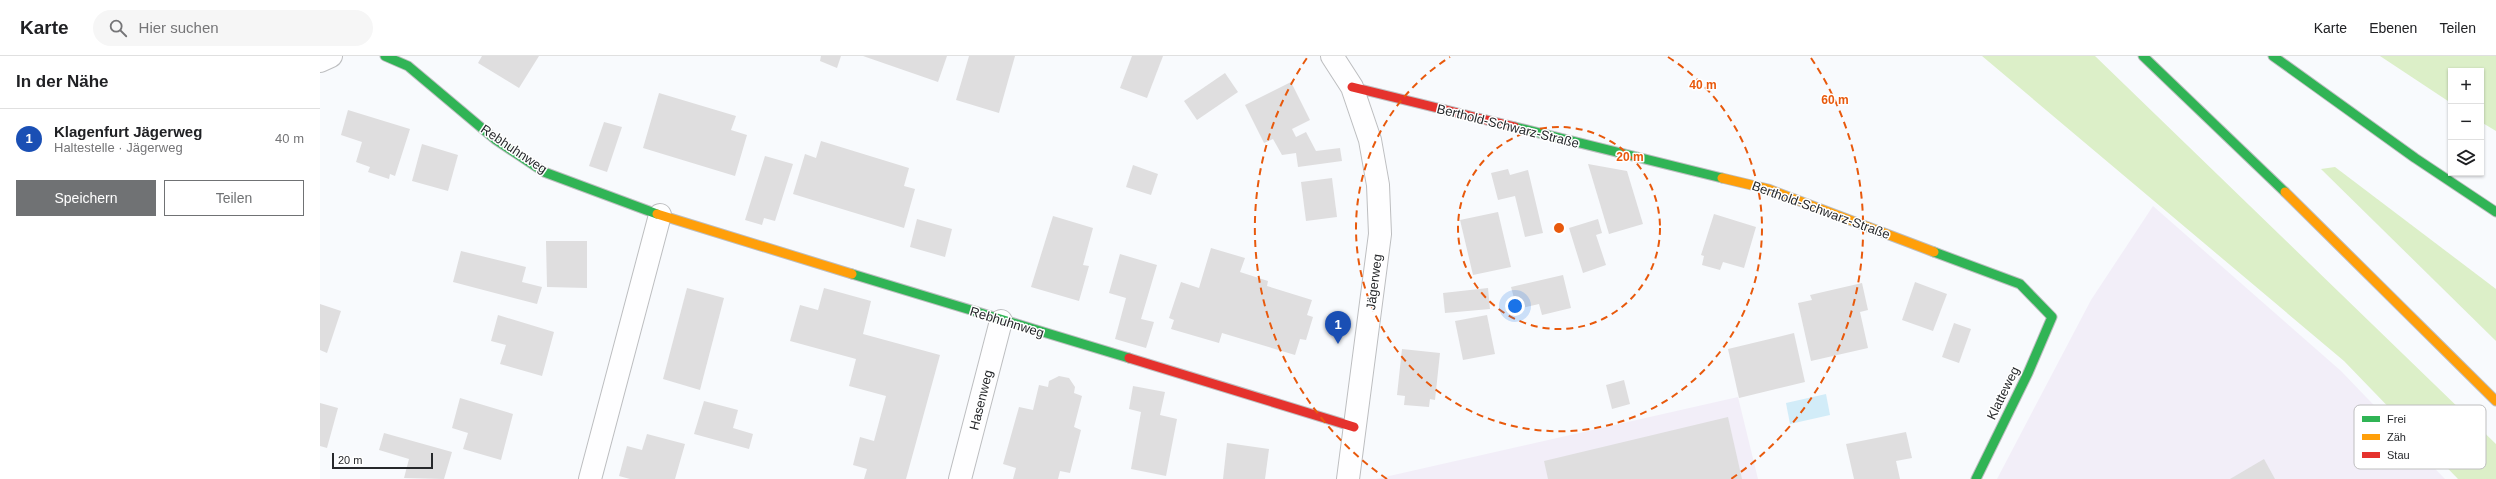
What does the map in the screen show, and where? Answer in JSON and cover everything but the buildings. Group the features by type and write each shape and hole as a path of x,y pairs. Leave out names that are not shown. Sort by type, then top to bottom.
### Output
{"main road":[{"name":"Rebhuhnweg","path":"385,56 408,66 496,140 544,172 660,216 1001,321 1354,427"},
{"path":"2143,56 2360,264 2496,401"},
{"path":"2273,56 2415,158 2496,212"},
{"name":"Berthold-Schwarz-Straße","path":"1352,87 1768,189 2020,284 2052,317"},
{"name":"Klatteweg","path":"1976,479 2028,373 2052,317"}],"street":[{"path":"320,61 331,56"},
{"path":"1332,56 1352,87"},
{"name":"Jägerweg","path":"1348,479 1380,234 1378,185 1371,147 1352,87"},
{"path":"590,479 660,216"},
{"name":"Hasenweg","path":"960,479 1001,321"}],"shaded area":[{"path":"2153,206 2341,371 2374,405 2354,405 2354,469 2435,469 2445,479 1997,479 2091,300"},
{"path":"1738,397 1758,479 1376,479"}],"green space":[{"path":"1982,56 2095,56 2456,405 2387,405 2344,361"},
{"path":"2380,56 2496,56 2496,131 2484,124 2484,68 2448,68 2448,101"},
{"path":"2335,167 2496,289 2496,341 2321,169"},
{"path":"2486,434 2496,444 2496,479 2458,479 2448,469 2486,469"}],"water":[{"path":"1826,394 1830,415 1790,424 1786,403"}],"traffic: fast":[{"path":"385,56 408,66 496,140 544,172 657,214"},
{"path":"2143,56 2285,192"},
{"path":"2273,56 2415,158 2496,212"},
{"path":"1515,127 1722,178"},
{"path":"1934,252 2020,284 2052,317 2028,373 1976,479"},
{"path":"852,274 1129,358"}],"traffic: slow":[{"path":"1722,178 1768,189 1934,252"},
{"path":"2285,192 2496,401"},
{"path":"657,214 852,274"}],"traffic: jam":[{"path":"1352,87 1515,127"},
{"path":"1129,358 1354,427"}],"place":[{"name":"Klagenfurt Jägerweg","path":"1338,344"}]}
